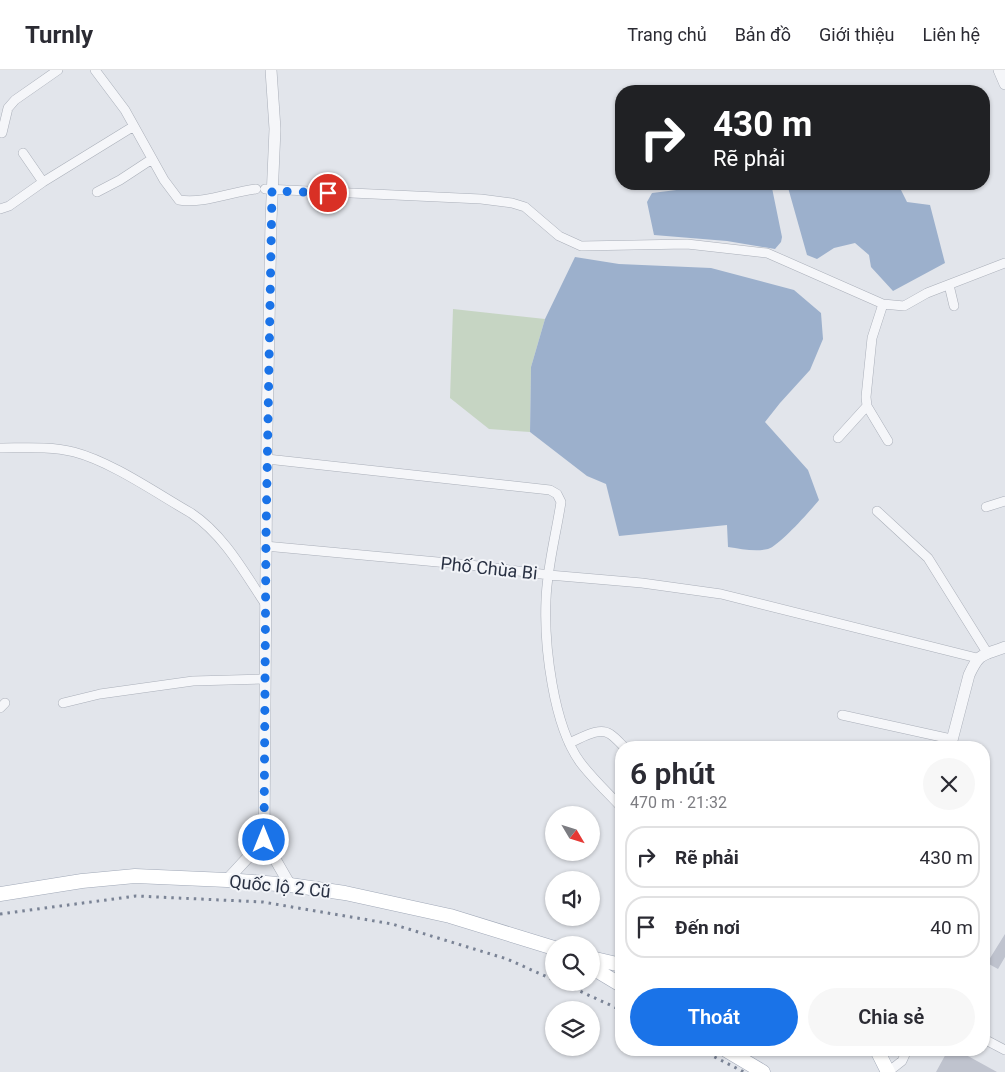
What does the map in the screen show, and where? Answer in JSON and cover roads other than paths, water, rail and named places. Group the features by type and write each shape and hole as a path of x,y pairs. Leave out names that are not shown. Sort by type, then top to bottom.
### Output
{"main road":[{"name":"Quốc lộ 2 Cũ","path":"0,894 82,881 135,876 290,885 345,893 450,916 545,945"},
{"path":"600,960 615,964"},
{"path":"600,972 615,981"},
{"path":"736,1056 763,1072"},
{"path":"881,1056 888,1072"}],"street":[{"path":"2,133 8,108 14,100 58,70"},
{"path":"95,70 109,87 173,194 179,200 190,202 241,191 264,190 481,199 512,203 525,207 559,236 581,246 687,244 767,253 883,304 904,306 927,293 1005,263"},
{"path":"270,70 275,129 264,190 267,459 264,840 290,885"},
{"path":"999,70 1005,84"},
{"path":"0,208 9,206 43,182 134,126"},
{"path":"23,153 43,182"},
{"path":"97,192 120,180 152,158"},
{"path":"949,285 954,306"},
{"path":"883,304 872,338 866,397 867,406 888,441"},
{"path":"838,438 867,406"},
{"path":"0,448 47,449 72,452 95,459 191,513 204,522 217,535 266,605"},
{"path":"267,459 500,483 550,490 558,494 561,502 549,575 642,583 721,594 983,656"},
{"path":"986,507 1005,501"},
{"path":"877,512 928,558 983,656"},
{"name":"Phố Chùa Bi","path":"266,546 398,560 470,565 549,575 546,599 548,659 552,687 569,743 579,761 615,800"},
{"path":"952,741 969,675 983,656 1005,647"},
{"path":"63,703 100,694 193,681 264,679"},
{"path":"842,715 943,741"},
{"path":"569,743 596,732 605,731 618,741"},
{"path":"227,880 264,840"},
{"path":"990,1042 1005,1050"},
{"path":"888,1072 902,1061 905,1056"}],"water":[{"path":"676,190 772,190 782,237 781,242 775,249 727,241 654,235 647,202 652,193"},
{"path":"789,190 901,190 907,202 930,205 945,263 893,291 871,267 869,255 855,243 834,248 817,259 807,255"},
{"path":"575,257 619,264 711,268 794,290 821,313 823,339 810,370 765,422 808,470 819,500 795,527 773,546 768,549 759,550 728,547 727,525 619,536 606,484 587,476 530,432 531,367 545,319"}],"railway":[{"path":"0,914 136,896 263,902 392,924 507,959 545,976"},
{"path":"580,991 615,1007"},
{"path":"713,1056 744,1072"}]}
